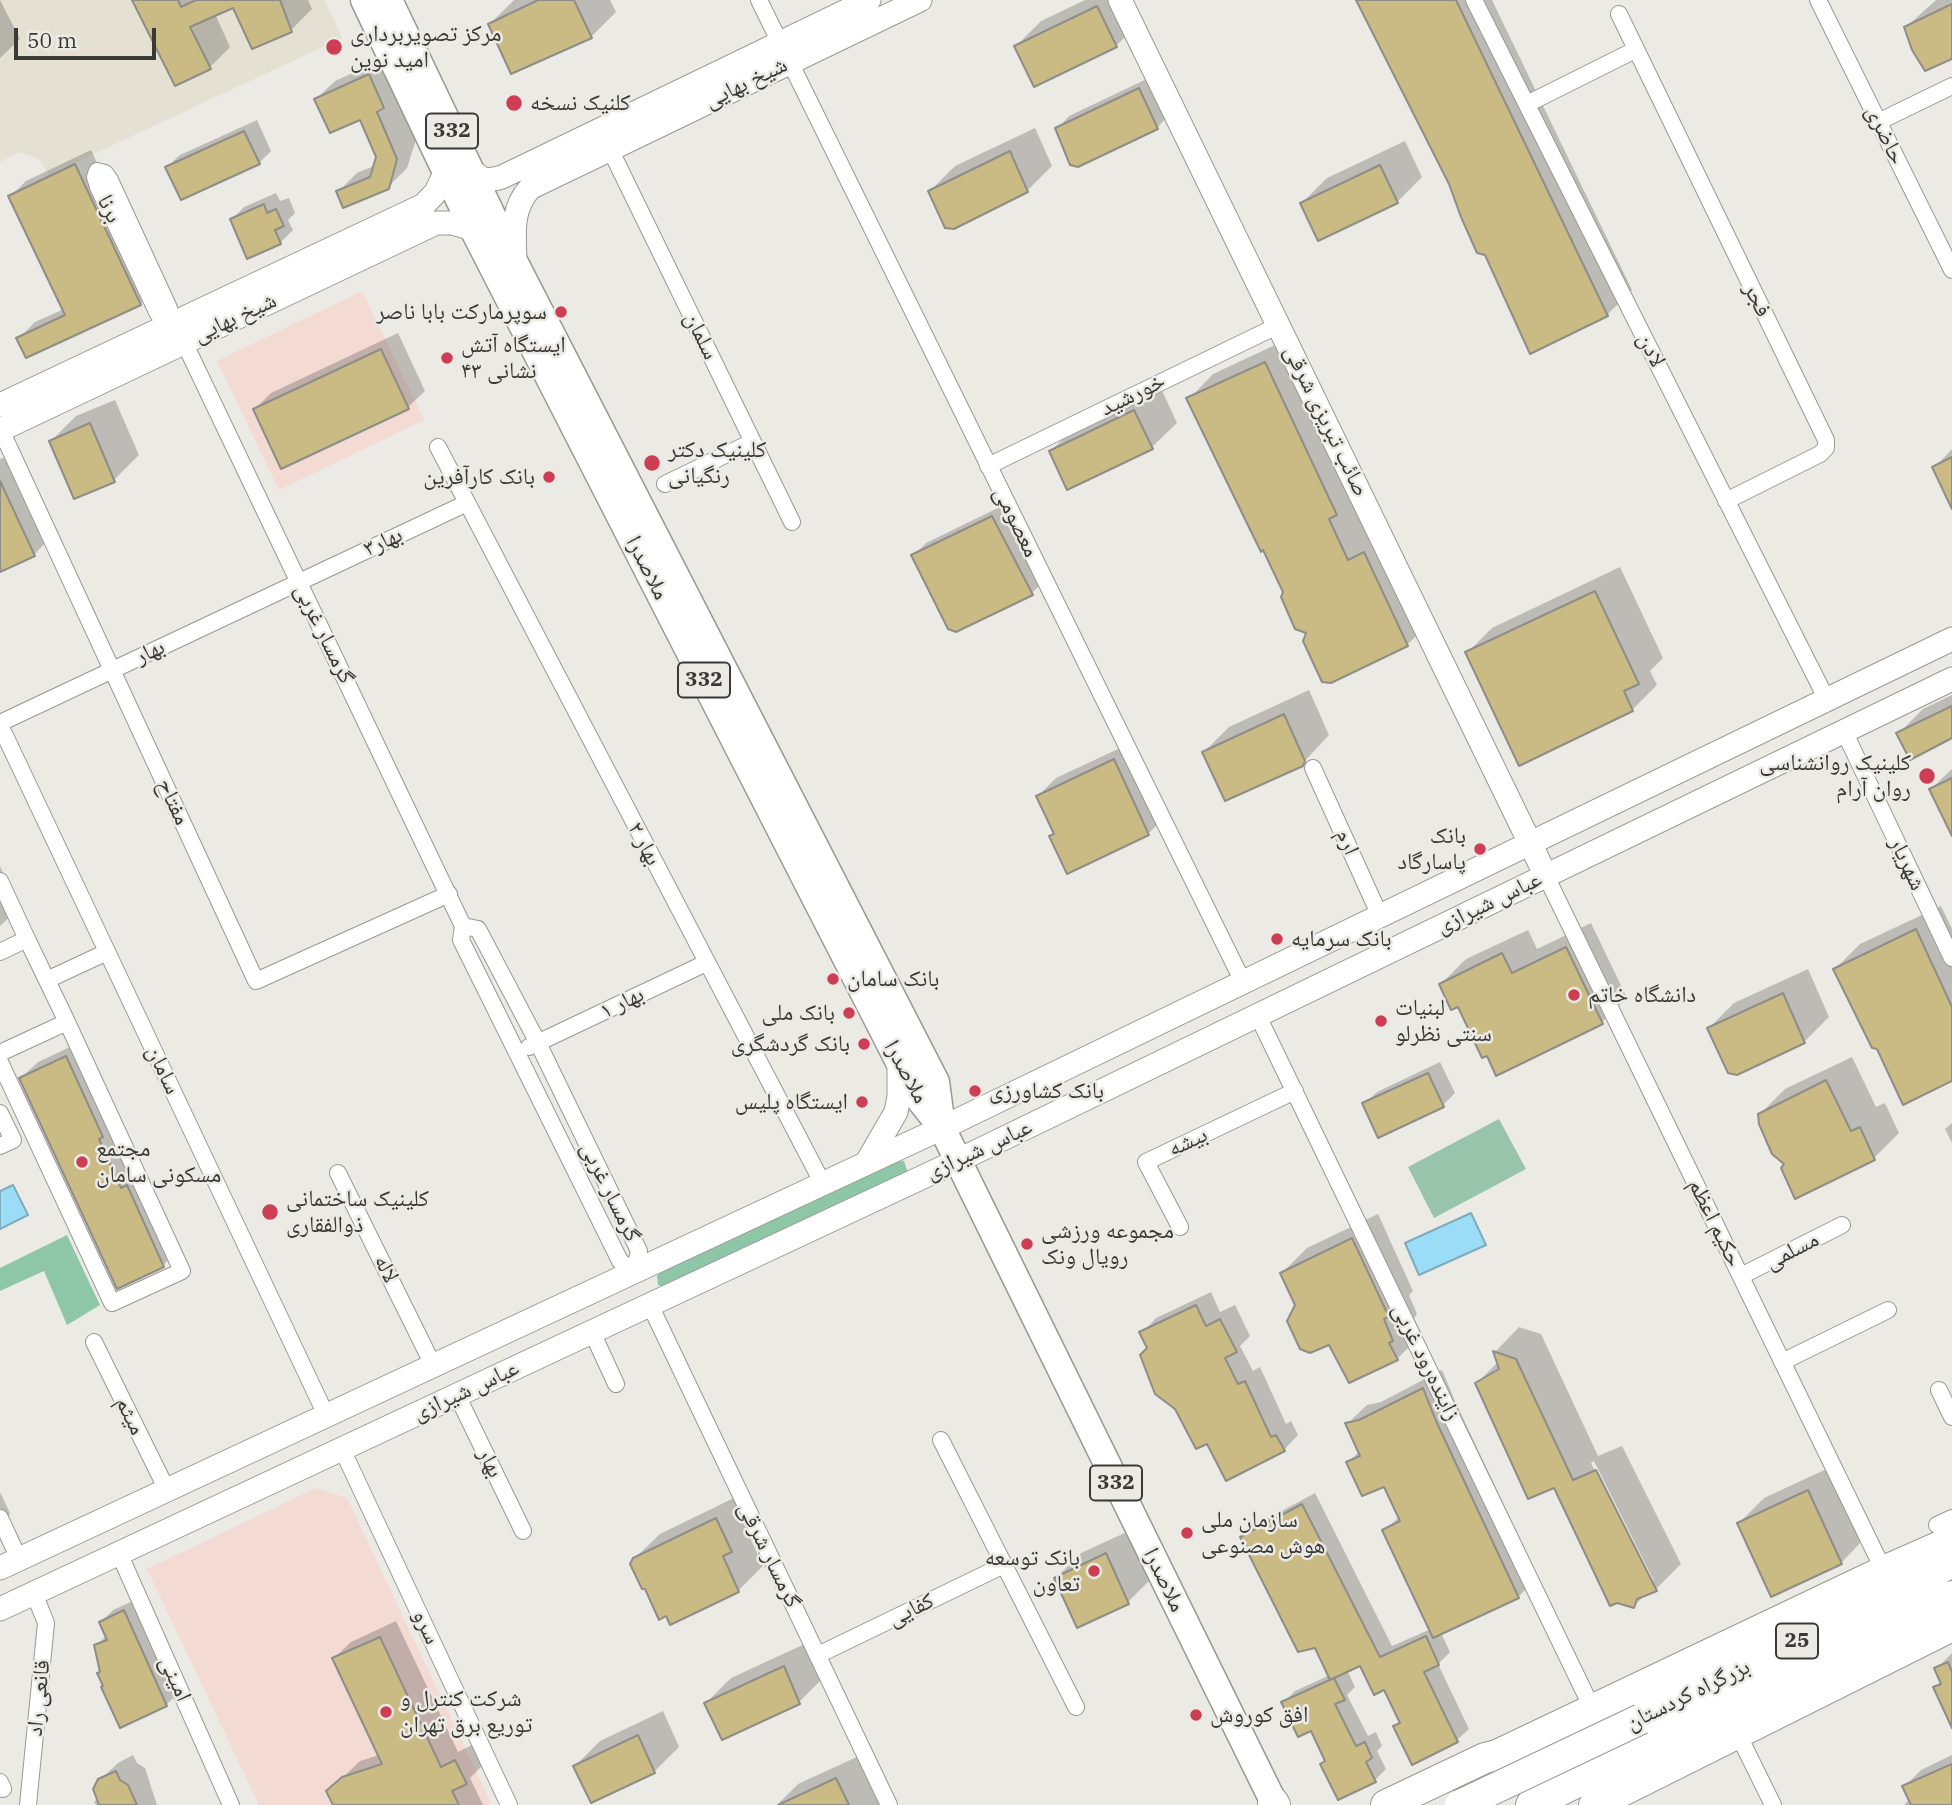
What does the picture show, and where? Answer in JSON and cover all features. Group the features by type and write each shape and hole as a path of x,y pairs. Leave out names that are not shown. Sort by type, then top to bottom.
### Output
{"highway":[{"path":"1386,1805 1884,1571 1947,1528"},
{"name":"بزرگراه کردستان","path":"1531,1805 1646,1732 1861,1610 1952,1562"},
{"name":"بزرگراه کردستان","path":"1460,1805 1646,1732 1952,1596"},
{"path":"1594,1805 1636,1791 1738,1734 1952,1626"},
{"path":"1491,1805 1485,1789 1485,1779 1497,1755"}],"main road":[{"name":"ملاصدرا","path":"364,0 450,177 515,262 936,1082 942,1128"},
{"name":"ملاصدرا","path":"389,0 450,177 463,226 918,1098 942,1128 1274,1804"},
{"name":"شیخ بهایی","path":"785,53 869,0"},
{"name":"شیخ بهایی","path":"499,178 683,102 785,53 920,0"},
{"name":"صائب تبریزی شرقی","path":"1120,0 1546,876"},
{"name":"شیخ بهایی","path":"516,210 530,188 610,149 683,102"},
{"path":"450,177 483,180 499,178 516,210 515,262"},
{"name":"شیخ بهایی","path":"1,430 175,331 425,205 450,177"},
{"name":"شیخ بهایی","path":"0,405 436,223 463,226"},
{"name":"عباس شیرازی","path":"10,1563 942,1128 1952,639"},
{"name":"عباس شیرازی","path":"0,1609 957,1161 1952,679"},
{"path":"866,1163 896,1112 899,1062"},
{"path":"900,1147 919,1158 919,1178"},
{"path":"634,1272 650,1304"},
{"path":"10,1563 34,1593"}],"street":[{"name":"معصومی","path":"760,0 1243,982"},
{"name":"لادن","path":"1474,0 1826,700"},
{"name":"حاضری","path":"1818,0 1952,270"},
{"name":"فجر","path":"1619,14 1826,440 1826,448 1820,454 1726,500"},
{"path":"1527,104 1635,50"},
{"path":"1878,122 1952,86"},
{"name":"سلمان","path":"610,149 792,522"},
{"name":"برنا","path":"97,171 105,173 110,180 169,308 175,331 158,314 98,187 95,177 97,171"},
{"name":"خورشید","path":"988,466 1279,325"},
{"name":"گرمسار غربی","path":"175,331 449,894 463,926 461,940 620,1261 634,1272 639,1251 538,1043 478,929 463,926"},
{"name":"مفتاح","path":"1,430 256,981 449,894"},
{"path":"665,484 752,442"},
{"name":"بهار ۲","path":"438,447 823,1184"},
{"name":"بهار۳","path":"299,582 467,503"},
{"name":"بهار","path":"0,724 299,582"},
{"name":"سامان","path":"0,724 327,1415"},
{"name":"شهریار","path":"1844,731 1952,958"},
{"name":"ارم","path":"1313,768 1380,916"},
{"name":"حکیم اعظم","path":"1546,876 1884,1571"},
{"path":"0,881 182,1271 112,1303 0,1062"},
{"path":"0,952 27,939"},
{"path":"47,980 107,951"},
{"name":"بهار ۱","path":"517,1053 706,962"},
{"name":"زاینده‌رود غربی","path":"1258,1016 1593,1710"},
{"path":"0,1053 66,1022"},
{"name":"بیشه","path":"1180,1227 1146,1162 1295,1091"},
{"path":"0,1113 13,1140 0,1146"},
{"name":"لاله","path":"338,1173 433,1366"},
{"name":"مسلمی","path":"1741,1276 1842,1225"},
{"name":"گرمسار شرقی","path":"650,1304 889,1805"},
{"path":"1782,1362 1888,1310"},
{"path":"592,1332 615,1384"},
{"name":"میثم","path":"94,1342 167,1490"},
{"path":"1939,1391 1952,1417"},
{"name":"بهار","path":"457,1395 523,1531"},
{"path":"941,1440 1076,1707"},
{"name":"سرو","path":"342,1449 509,1805"},
{"path":"0,1518 10,1563"},
{"name":"امینی","path":"119,1553 231,1805"},
{"name":"کفایی","path":"818,1656 1004,1565"},
{"name":"قانعی‌ راد","path":"27,1805 46,1623 34,1593"},
{"path":"1738,1734 1773,1805"}],"shaded area":[{"path":"0,0 325,0 342,38 49,175 39,159 20,152 0,162"},
{"path":"362,291 424,420 279,490 217,361"},
{"path":"316,1488 347,1498 492,1805 259,1805 147,1569"}],"green space":[{"path":"1499,1119 1526,1169 1434,1218 1408,1167"},
{"path":"904,1161 908,1173 666,1288 658,1285 657,1276 662,1269 894,1162"},
{"path":"67,1235 100,1305 67,1325 44,1271 0,1291 0,1268"}],"water":[{"path":"13,1185 28,1215 0,1229 0,1191"},
{"path":"1471,1213 1486,1245 1419,1275 1405,1243"}],"building":[{"path":"132,0 178,0 181,7 196,0 280,0 292,32 252,49 233,8 190,27 211,69 175,86"},
{"path":"538,0 574,0 592,38 511,74 488,24"},
{"path":"1356,0 1456,0 1608,316 1530,354 1485,255 1477,253 1449,184"},
{"path":"1952,4 1952,59 1925,71 1912,50 1904,27"},
{"path":"1097,6 1117,47 1034,87 1014,46"},
{"path":"369,74 384,108 377,112 397,159 389,189 343,208 336,191 370,177 376,157 360,120 330,133 314,99"},
{"path":"1139,88 1158,129 1078,167 1070,165 1055,128"},
{"path":"244,131 260,164 181,200 165,167"},
{"path":"1010,151 1028,192 954,229 945,228 928,191"},
{"path":"75,164 141,305 26,358 16,338 65,315 8,196"},
{"path":"1380,165 1398,203 1318,241 1300,203"},
{"path":"264,204 267,213 276,209 284,226 275,230 281,244 247,259 230,219"},
{"path":"381,349 409,409 281,469 253,409"},
{"path":"1265,362 1337,515 1329,519 1348,560 1364,552 1408,646 1331,683 1322,682 1303,641 1306,633 1295,629 1281,597 1283,592 1186,398"},
{"path":"1134,410 1153,449 1067,490 1049,451"},
{"path":"90,423 115,482 74,499 49,441"},
{"path":"1952,457 1952,509 1932,467"},
{"path":"0,481 35,556 0,572"},
{"path":"992,516 1033,595 956,632 948,629 911,555"},
{"path":"1595,591 1639,684 1624,691 1633,711 1519,766 1465,652"},
{"path":"1952,706 1952,738 1910,760 1896,733"},
{"path":"1284,714 1305,761 1303,766 1225,801 1202,752"},
{"path":"1114,759 1149,835 1067,874 1049,836 1054,834 1036,796"},
{"path":"1952,778 1952,836 1929,789"},
{"path":"1916,929 1952,1007 1952,1081 1903,1105 1877,1049 1872,1048 1833,969"},
{"path":"1566,947 1603,1024 1496,1076 1487,1056 1482,1058 1458,1007 1451,1010 1439,984 1502,953 1512,973"},
{"path":"1783,993 1805,1043 1737,1075 1728,1073 1707,1028"},
{"name":"مجتمع مسکونی سامان","path":"66,1056 103,1137 99,1139 121,1188 127,1185 164,1267 117,1289 19,1078"},
{"path":"1428,1073 1444,1107 1378,1138 1362,1103"},
{"path":"1826,1080 1851,1131 1860,1127 1875,1160 1795,1199 1781,1168 1784,1164 1772,1154 1759,1124 1758,1114"},
{"path":"1352,1238 1389,1317 1384,1319 1393,1341 1389,1343 1398,1360 1349,1383 1329,1345 1310,1353 1300,1349 1287,1321 1295,1305 1280,1273"},
{"path":"1196,1305 1206,1326 1220,1319 1237,1352 1225,1358 1238,1384 1245,1381 1271,1437 1276,1435 1285,1451 1226,1481 1207,1444 1196,1449 1175,1409 1155,1394 1140,1355 1147,1348 1139,1332"},
{"path":"1493,1351 1516,1359 1573,1480 1596,1470 1657,1591 1637,1599 1634,1608 1617,1603 1610,1606 1554,1488 1528,1499 1475,1383 1499,1369"},
{"path":"1423,1388 1519,1598 1433,1638 1382,1530 1400,1521 1384,1487 1362,1496 1346,1462 1360,1456 1345,1423 1359,1420"},
{"path":"1808,1490 1842,1564 1771,1597 1737,1523"},
{"path":"1302,1504 1380,1657 1426,1636 1439,1665 1424,1672 1458,1742 1412,1765 1393,1726 1400,1723 1384,1690 1374,1695 1360,1666 1330,1680 1315,1648 1298,1652 1240,1537"},
{"path":"716,1518 732,1552 723,1556 739,1592 670,1625 666,1616 659,1620 630,1564 633,1558"},
{"path":"1106,1553 1129,1604 1077,1628 1054,1578"},
{"path":"124,1610 167,1706 120,1728 101,1687 103,1686 97,1673 100,1672 94,1645 107,1640 99,1622"},
{"name":"شرکت کنترل و توریع برق تهران","path":"380,1637 441,1767 455,1760 467,1784 452,1791 459,1805 333,1805 326,1791 342,1777 382,1764 332,1658"},
{"path":"1948,1662 1952,1672 1952,1728 1933,1687 1941,1684 1934,1668"},
{"path":"784,1666 800,1704 722,1740 704,1703"},
{"path":"1334,1678 1345,1700 1335,1704 1356,1746 1365,1742 1372,1758 1366,1762 1376,1782 1338,1800 1320,1764 1325,1761 1311,1731 1298,1737 1281,1702"},
{"path":"638,1735 655,1773 591,1803 573,1766"},
{"path":"1952,1764 1952,1805 1911,1805 1902,1786"},
{"path":"116,1771 120,1780 128,1785 137,1805 99,1805 93,1789 98,1779"},
{"path":"836,1778 849,1805 778,1805"}],"place":[{"name":"مرکز تصویربرداری امید نوین","path":"334,47"},
{"name":"کلنیک نسخه","path":"514,103"},
{"name":"سوپرمارکت بابا ناصر","path":"561,312"},
{"name":"ایستگاه آتش نشانی ۴۳","path":"447,358"},
{"name":"کلینیک دکتر رنگیانی","path":"652,463"},
{"name":"بانک کارآفرین","path":"549,477"},
{"name":"کلینیک روانشناسی روان آرام","path":"1927,776"},
{"name":"بانک پاسارگاد","path":"1480,849"},
{"name":"بانک سرمایه","path":"1277,939"},
{"name":"بانک سامان","path":"833,979"},
{"name":"دانشگاه خاتم","path":"1574,995"},
{"name":"بانک ملی","path":"849,1013"},
{"name":"لبنیات سنتی نظرلو","path":"1381,1021"},
{"name":"بانک گردشگری","path":"864,1044"},
{"name":"بانک کشاورزی","path":"975,1091"},
{"name":"ایستگاه پلیس","path":"862,1102"},
{"name":"مجتمع مسکونی سامان","path":"82,1162"},
{"name":"کلینیک ساختمانی ذوالفقاری","path":"270,1212"},
{"name":"مجموعه ورزشی رویال ونک","path":"1027,1244"},
{"name":"سازمان ملی هوش مصنوعی","path":"1187,1533"},
{"name":"بانک توسعه تعاون","path":"1094,1571"},
{"name":"شرکت کنترل و توریع برق تهران","path":"386,1712"},
{"name":"افق کوروش","path":"1196,1715"}]}
